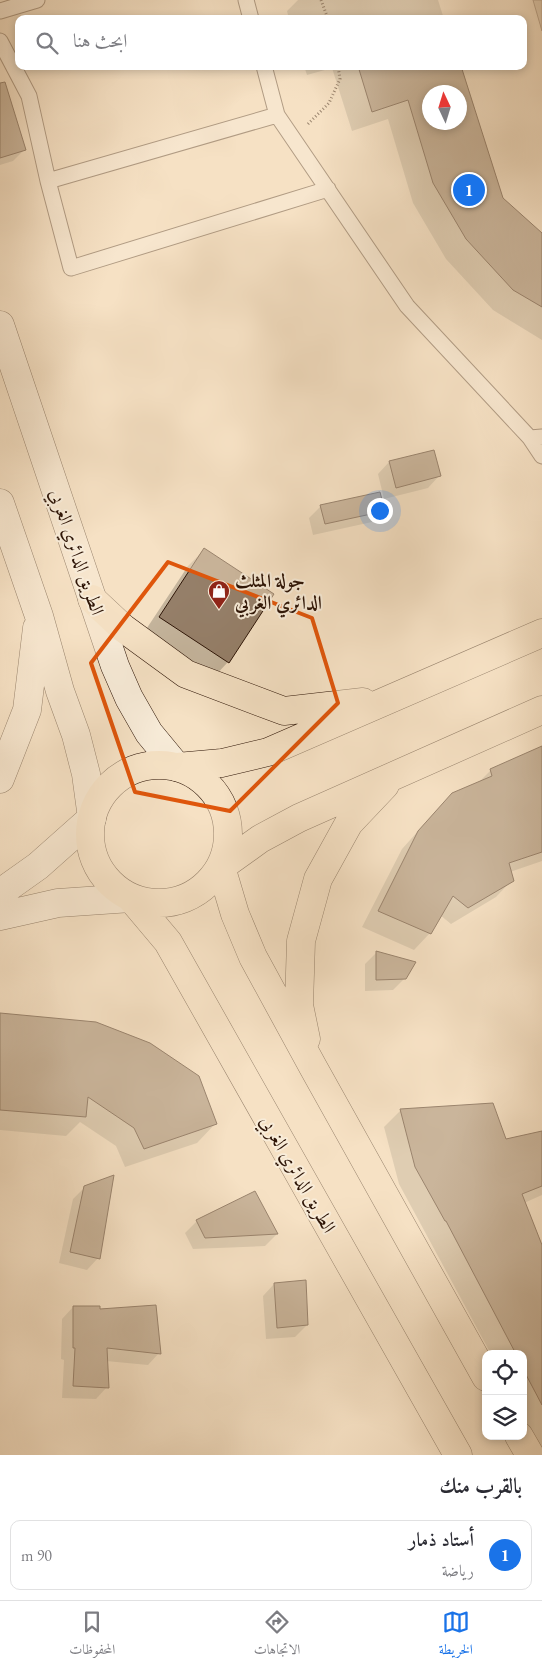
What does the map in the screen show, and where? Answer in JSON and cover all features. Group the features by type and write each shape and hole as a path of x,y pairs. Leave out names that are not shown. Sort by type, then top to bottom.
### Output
{"main road":[{"name":"الطريق الدائري الغربي","path":"0,325 115,666 129,698 149,733 177,768"},
{"path":"0,503 39,616 60,691 76,735 86,774 92,818 90,842 96,865 111,885 131,898"},
{"path":"92,598 123,628 186,674 284,711 392,698"},
{"path":"0,779 27,710 39,616"},
{"path":"0,893 38,866 92,818 100,798 115,781 133,770 155,765 177,768 222,763 268,752 542,634"},
{"path":"221,866 260,839 298,818 542,710"},
{"path":"0,916 58,904 131,898 152,903 172,902 192,896 209,883 221,866 228,847 228,827 223,807 212,789 196,776 177,768"},
{"path":"313,1068 299,1005 301,941 318,879 350,823 393,776"},
{"path":"221,866 235,914 254,957 313,1068 482,1369"},
{"name":"الطريق الدائري الغربي","path":"131,898 168,942 458,1455"},
{"path":"521,1440 530,1455"}],"lane":[{"path":"0,11 37,0"},
{"path":"246,0 250,15"},
{"path":"0,41 15,69"},
{"path":"15,70 29,96 48,181 71,268 328,190"},
{"path":"265,70 277,115 407,306 536,437 542,456"},
{"path":"48,181 277,115"}],"path":[{"path":"320,0 326,15"},
{"path":"294,139 330,103 340,79 339,70"}],"highlighted area":[{"path":"168,562 312,618 338,703 230,811 135,792 91,663"}],"shaded area":[{"path":"533,0 542,0 542,31"}],"building":[{"path":"359,70 462,70 503,198 542,233 542,307 513,290 466,239 433,183 408,100 372,112"},
{"path":"5,82 26,150 0,158 0,83"},
{"path":"434,450 441,476 396,488 389,461"},
{"path":"380,492 385,511 325,524 320,505"},
{"path":"204,548 274,594 229,663 159,617"},
{"path":"542,746 542,852 509,863 514,881 468,908 453,896 431,934 378,911 418,831 452,793 492,776 490,769"},
{"path":"376,951 416,962 406,979 376,980"},
{"path":"0,1013 96,1022 150,1043 199,1076 217,1124 144,1149 134,1128 88,1097 86,1117 0,1110"},
{"path":"493,1103 506,1139 542,1131 542,1186 522,1194 542,1245 542,1405 527,1377 527,1350 514,1350 446,1221 415,1167 400,1109"},
{"path":"114,1175 100,1259 70,1252 84,1186"},
{"path":"255,1191 278,1234 205,1238 196,1220"},
{"path":"306,1280 308,1325 277,1328 274,1283"},
{"path":"156,1305 161,1354 107,1348 109,1388 73,1386 75,1348 73,1348 73,1306 100,1306 100,1309"}],"place":[{"name":"أستاد ذمار","path":"469,190"},
{"name":"جولة المثلث الدائري الغربي","path":"219,610"}]}
